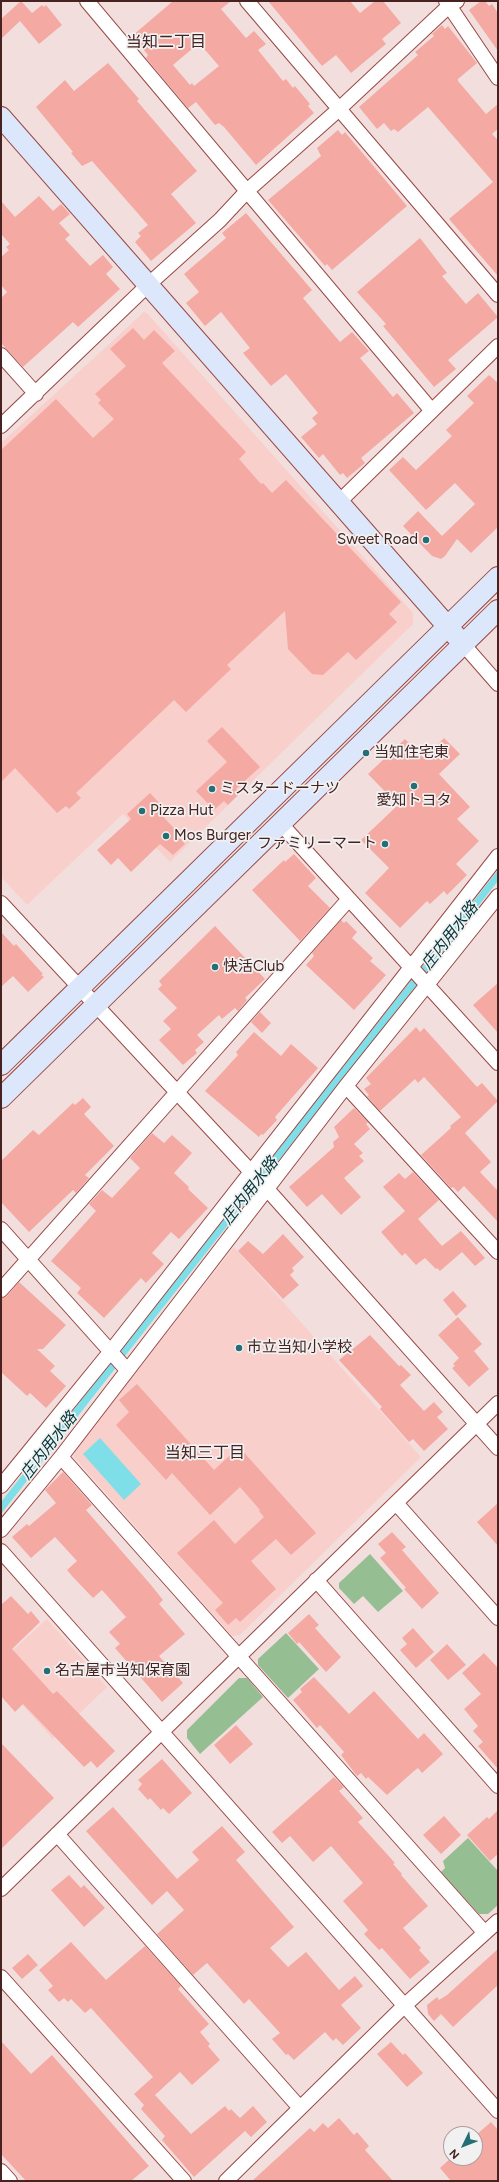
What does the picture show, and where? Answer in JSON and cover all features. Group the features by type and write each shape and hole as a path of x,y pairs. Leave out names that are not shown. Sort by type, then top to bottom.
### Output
{"street":[{"path":"87,1 248,190 432,411"},
{"path":"247,1 338,110 498,295"},
{"path":"1,426 148,285 220,220 248,190 338,110 451,2 498,78"},
{"path":"1,117 498,684"},
{"path":"338,503 498,346"},
{"path":"1,355 36,394"},
{"path":"1,1065 498,577"},
{"path":"1,1098 498,610"},
{"path":"281,824 498,1063"},
{"path":"1,1530 61,1457 119,1360 258,1180 346,1086 498,856"},
{"path":"1,1486 119,1360 419,975 498,896"},
{"path":"1,1290 178,1093 349,899"},
{"path":"1,903 258,1180 498,1448"},
{"path":"346,1086 498,1252"},
{"path":"1,1229 119,1360"},
{"path":"1,1889 498,1403"},
{"path":"61,1457 484,1933"},
{"path":"396,1503 498,1618"},
{"path":"1,1551 498,2111"},
{"path":"316,1580 498,1786"},
{"path":"57,1834 300,2108"},
{"path":"226,2181 404,2006 498,1921"},
{"path":"1,1977 184,2181"},
{"path":"1,2171 10,2181"}],"shaded area":[{"path":"144,312 147,313 413,613 413,624 170,862 123,814 27,905 1,877 1,443"},
{"name":"市立当知小学校","path":"234,1247 421,1457 240,1635 232,1636 74,1457 75,1450"},
{"name":"名古屋市当知保育園","path":"47,1619 107,1687 53,1739 1,1681 1,1661"}],"green space":[{"path":"370,1554 403,1591 378,1612 363,1596 354,1604 339,1588 339,1583"},
{"path":"286,1633 319,1669 288,1698 258,1665 258,1659"},
{"path":"239,1678 247,1678 263,1697 200,1754 187,1738 187,1730"},
{"path":"468,1838 498,1871 498,1905 488,1914 479,1914 441,1872 445,1868 443,1861"}],"water":[{"name":"庄内用水路","path":"498,870 498,881 1,1514 1,1502"},
{"path":"100,1438 141,1484 124,1500 83,1454"}],"building":[{"path":"21,1 32,13 42,5 44,7 46,5 62,25 39,44 20,21 1,39 1,19"},
{"path":"173,1 231,1 221,9 246,38 254,31 266,44 258,50 283,81 286,79 293,88 295,86 310,104 308,106 314,113 256,165 224,127 219,123 215,125 196,102 188,108 146,58 148,55 132,36","holes":["199,43 219,66 194,86 192,83 190,85 173,65"]},
{"path":"268,1 350,1 360,13 375,1 383,1 401,23 382,39 386,44 351,73 336,55 322,66"},
{"path":"481,1 485,1 489,6 492,4 498,13 498,51 469,10"},
{"path":"442,25 445,29 448,26 477,63 458,79 458,81 486,114 498,104 498,129 492,134 498,140 498,276 449,219 493,182 428,107 398,132 394,129 391,131 384,123 377,129 359,107 418,55 415,52 434,36 432,34"},
{"path":"108,63 139,99 137,101 197,171 171,194 196,223 151,261 135,242 141,236 138,233 148,225 92,161 82,166 71,153 73,152 36,107 65,80 74,91"},
{"path":"338,130 342,135 345,132 407,206 332,270 327,264 325,266 268,200 321,156 317,148"},
{"path":"39,196 53,211 61,204 70,214 59,223 70,235 65,239 90,266 103,255 113,267 106,274 120,289 78,327 73,322 23,367 1,343 1,298 7,292 1,285 1,257 9,250 6,247 10,244 1,234 1,201 15,217"},
{"path":"246,213 312,290 303,298 334,335 340,342 352,332 369,351 360,358 393,397 397,393 414,413 361,458 365,463 347,478 343,473 340,475 323,454 319,458 301,437 317,424 312,418 318,413 286,374 271,386 243,353 250,348 221,312 205,326 186,303 199,292 184,274 226,238 222,233"},
{"path":"420,238 447,273 442,276 466,304 478,293 498,317 448,360 456,369 434,387 383,326 386,324 357,292"},
{"path":"133,328 144,340 154,330 175,351 162,363 246,452 239,459 261,484 263,483 272,493 286,480 401,602 389,614 397,622 356,660 348,652 323,675 312,674 288,649 285,611 227,665 231,669 186,712 174,700 76,793 81,798 69,809 66,806 57,813 15,768 1,782 1,450 56,399 93,438 114,419 98,403 101,400 95,394 126,366 110,349"},
{"path":"489,375 498,383 498,527 471,553 457,539 445,556 441,559 432,556 403,526 418,511 442,536 475,504 455,483 426,510 389,470 403,457 416,470 452,436 446,430 474,403 467,396"},
{"path":"222,727 260,767 236,789 240,793 228,805 224,801 214,810 196,791 227,762 207,741"},
{"path":"444,738 460,754 439,774 470,807 457,819 479,841 456,864 467,875 447,895 444,891 430,904 427,901 400,928 365,893 389,868 361,840 398,805 368,774 405,739 424,758"},
{"path":"150,793 161,805 156,809 182,837 180,838 185,844 173,855 160,844 131,872 118,858 111,865 97,850 131,819 127,814"},
{"path":"294,854 316,878 308,886 330,908 300,941 252,890 284,860 285,862"},
{"path":"341,920 344,923 346,921 357,932 352,938 373,958 370,961 386,975 354,1010 306,965 314,956 312,953"},
{"path":"215,926 265,979 245,998 247,1000 238,1011 235,1008 222,1019 219,1015 197,1035 204,1042 195,1050 197,1053 183,1065 159,1040 171,1029 163,1021 177,1008 158,989 162,985 159,981"},
{"path":"1,932 14,946 16,944 43,974 41,975 44,977 28,992 13,976 1,987"},
{"path":"498,983 498,1033 473,1005"},
{"path":"260,1012 271,1023 262,1033 251,1022"},
{"path":"416,1027 420,1032 424,1028 477,1087 482,1083 498,1101 465,1133 491,1162 480,1172 498,1191 498,1222 464,1186 458,1192 453,1187 451,1188 421,1155 461,1117 424,1077 418,1083 415,1079 380,1111 367,1096 369,1095 364,1089 371,1084 366,1078"},
{"path":"254,1032 281,1056 291,1044 318,1068 275,1117 277,1120 263,1135 261,1134 259,1137 205,1091 238,1055 236,1052"},
{"path":"83,1098 91,1107 84,1114 114,1146 85,1175 89,1178 76,1193 73,1190 29,1232 1,1202 1,1161 33,1130 39,1135 73,1103 75,1105"},
{"path":"354,1108 368,1122 366,1124 370,1129 354,1144 363,1153 359,1156 364,1161 344,1178 361,1197 341,1215 322,1194 307,1207 289,1187 334,1147 333,1142 339,1137 334,1127"},
{"path":"152,1133 164,1143 172,1135 192,1153 174,1173 208,1208 179,1239 171,1232 152,1253 164,1264 146,1283 141,1278 104,1318 77,1293 81,1288 51,1261 96,1211 89,1204 102,1190 112,1198 140,1168 130,1158"},
{"path":"413,1172 439,1200 418,1219 442,1246 461,1231 485,1258 475,1266 462,1252 440,1271 425,1258 416,1265 405,1253 402,1256 381,1232 405,1211 383,1187 399,1173 405,1179"},
{"path":"283,1234 304,1257 292,1268 294,1271 290,1275 299,1285 283,1299 238,1251 248,1241 263,1254"},
{"path":"19,1282 66,1325 43,1349 37,1349 55,1366 50,1371 66,1386 46,1408 30,1393 27,1396 1,1372 1,1298 7,1296"},
{"path":"453,1291 467,1306 456,1316 443,1300"},
{"path":"458,1317 482,1344 474,1351 489,1369 469,1387 452,1368 455,1366 453,1364 459,1358 438,1335"},
{"path":"370,1335 399,1366 401,1365 411,1375 400,1385 424,1411 434,1402 443,1412 437,1417 448,1429 424,1451 413,1439 409,1442 380,1409 382,1407 339,1360"},
{"path":"137,1384 214,1470 239,1447 316,1533 291,1555 276,1539 251,1561 276,1589 240,1622 236,1618 228,1625 215,1610 223,1603 177,1553 214,1520 235,1544 264,1517 259,1511 260,1510 240,1487 210,1515 172,1473 166,1480 116,1425 129,1412 119,1400"},
{"path":"63,1472 92,1505 86,1510 163,1600 159,1604 185,1634 159,1656 183,1683 162,1702 115,1648 120,1644 109,1632 126,1617 102,1590 93,1598 67,1570 77,1561 55,1537 31,1558 12,1537 27,1524 29,1526 56,1503 45,1490"},
{"path":"498,1503 498,1546 477,1522"},
{"path":"392,1532 406,1547 402,1550 439,1593 422,1609 380,1558 386,1553 378,1544"},
{"path":"11,1596 28,1614 31,1611 40,1622 12,1649 53,1694 57,1691 115,1751 97,1768 91,1761 84,1767 23,1704 15,1712 1,1696 1,1605"},
{"path":"309,1614 319,1625 315,1628 341,1657 326,1672 299,1642 297,1644 288,1633"},
{"path":"413,1628 434,1652 416,1668 400,1650 407,1644 402,1638"},
{"path":"447,1644 466,1665 448,1680 430,1660"},
{"path":"484,1653 498,1668 498,1769 478,1746 483,1742 473,1731 478,1726 464,1709 481,1694 462,1673"},
{"path":"314,1677 349,1714 374,1691 418,1739 424,1733 443,1754 422,1773 418,1768 387,1795 368,1777 366,1779 361,1773 357,1776 341,1755 344,1752 320,1725 317,1728 293,1700 302,1692 300,1689"},
{"path":"236,1725 253,1744 230,1764 214,1745"},
{"path":"1,1743 54,1798 1,1849"},
{"path":"162,1759 192,1793 169,1814 163,1808 161,1810 150,1798 148,1800 138,1789 142,1784 138,1780"},
{"path":"334,1777 344,1787 339,1791 363,1818 358,1822 395,1863 393,1864 402,1874 401,1875 428,1906 403,1928 421,1948 419,1950 430,1962 410,1979 382,1948 379,1950 364,1934 368,1930 343,1901 363,1883 331,1846 313,1862 290,1836 282,1843 272,1832"},
{"path":"113,1807 177,1879 199,1860 192,1852 222,1826 245,1852 236,1860 294,1927 270,1948 288,1967 306,1952 339,1990 355,1976 363,1986 341,2005 361,2028 343,2045 336,2038 333,2041 325,2032 294,2060 288,2054 286,2055 272,2039 280,2033 249,1999 244,2004 207,1963 193,1975 157,1934 184,1910 167,1891 152,1905 86,1831"},
{"path":"498,1810 498,1854 490,1861 467,1835 487,1817 489,1819"},
{"path":"444,1816 461,1835 441,1854 423,1835"},
{"path":"69,1875 81,1888 84,1885 105,1908 84,1927 51,1890"},
{"path":"71,1942 106,1980 145,1946 181,1986 178,1989 209,2024 200,2032 210,2044 208,2046 220,2060 192,2085 180,2072 155,2095 191,2134 225,2106 229,2111 231,2109 240,2118 253,2106 267,2122 251,2137 245,2131 194,2177 162,2140 165,2136 141,2109 144,2105 134,2094 153,2077 91,2008 85,2013 71,1999 68,2002 64,1998 59,2002 48,1990 53,1986 39,1970"},
{"path":"498,1949 498,1985 453,2027 441,2014 434,2021 428,2014 427,2005 437,1997 439,2000 447,1995"},
{"path":"28,1954 38,1965 22,1979 12,1968"},
{"path":"1,2041 31,2074 52,2055 149,2166 131,2181 26,2181 1,2154"},
{"path":"391,2042 403,2055 405,2053 423,2073 407,2087 377,2054"},
{"path":"339,2118 354,2135 357,2132 369,2146 365,2150 393,2181 252,2181 310,2128 314,2132 323,2123 328,2128"},
{"path":"491,2122 498,2130 498,2181 451,2181 440,2168 443,2165 483,2166 483,2129"}],"place":[{"name":"Sweet Road","path":"426,540"},
{"name":"当知住宅東","path":"366,753"},
{"name":"愛知トヨタ","path":"414,786"},
{"name":"ミスタードーナツ","path":"212,789"},
{"name":"Pizza Hut","path":"142,811"},
{"name":"Mos Burger","path":"166,836"},
{"name":"ファミリーマート","path":"385,844"},
{"name":"快活Club","path":"215,967"},
{"name":"市立当知小学校","path":"239,1348"},
{"name":"名古屋市当知保育園","path":"47,1671"}],"district":[{"name":"当知二丁目","path":"166,42"},
{"name":"当知三丁目","path":"205,1453"}]}
